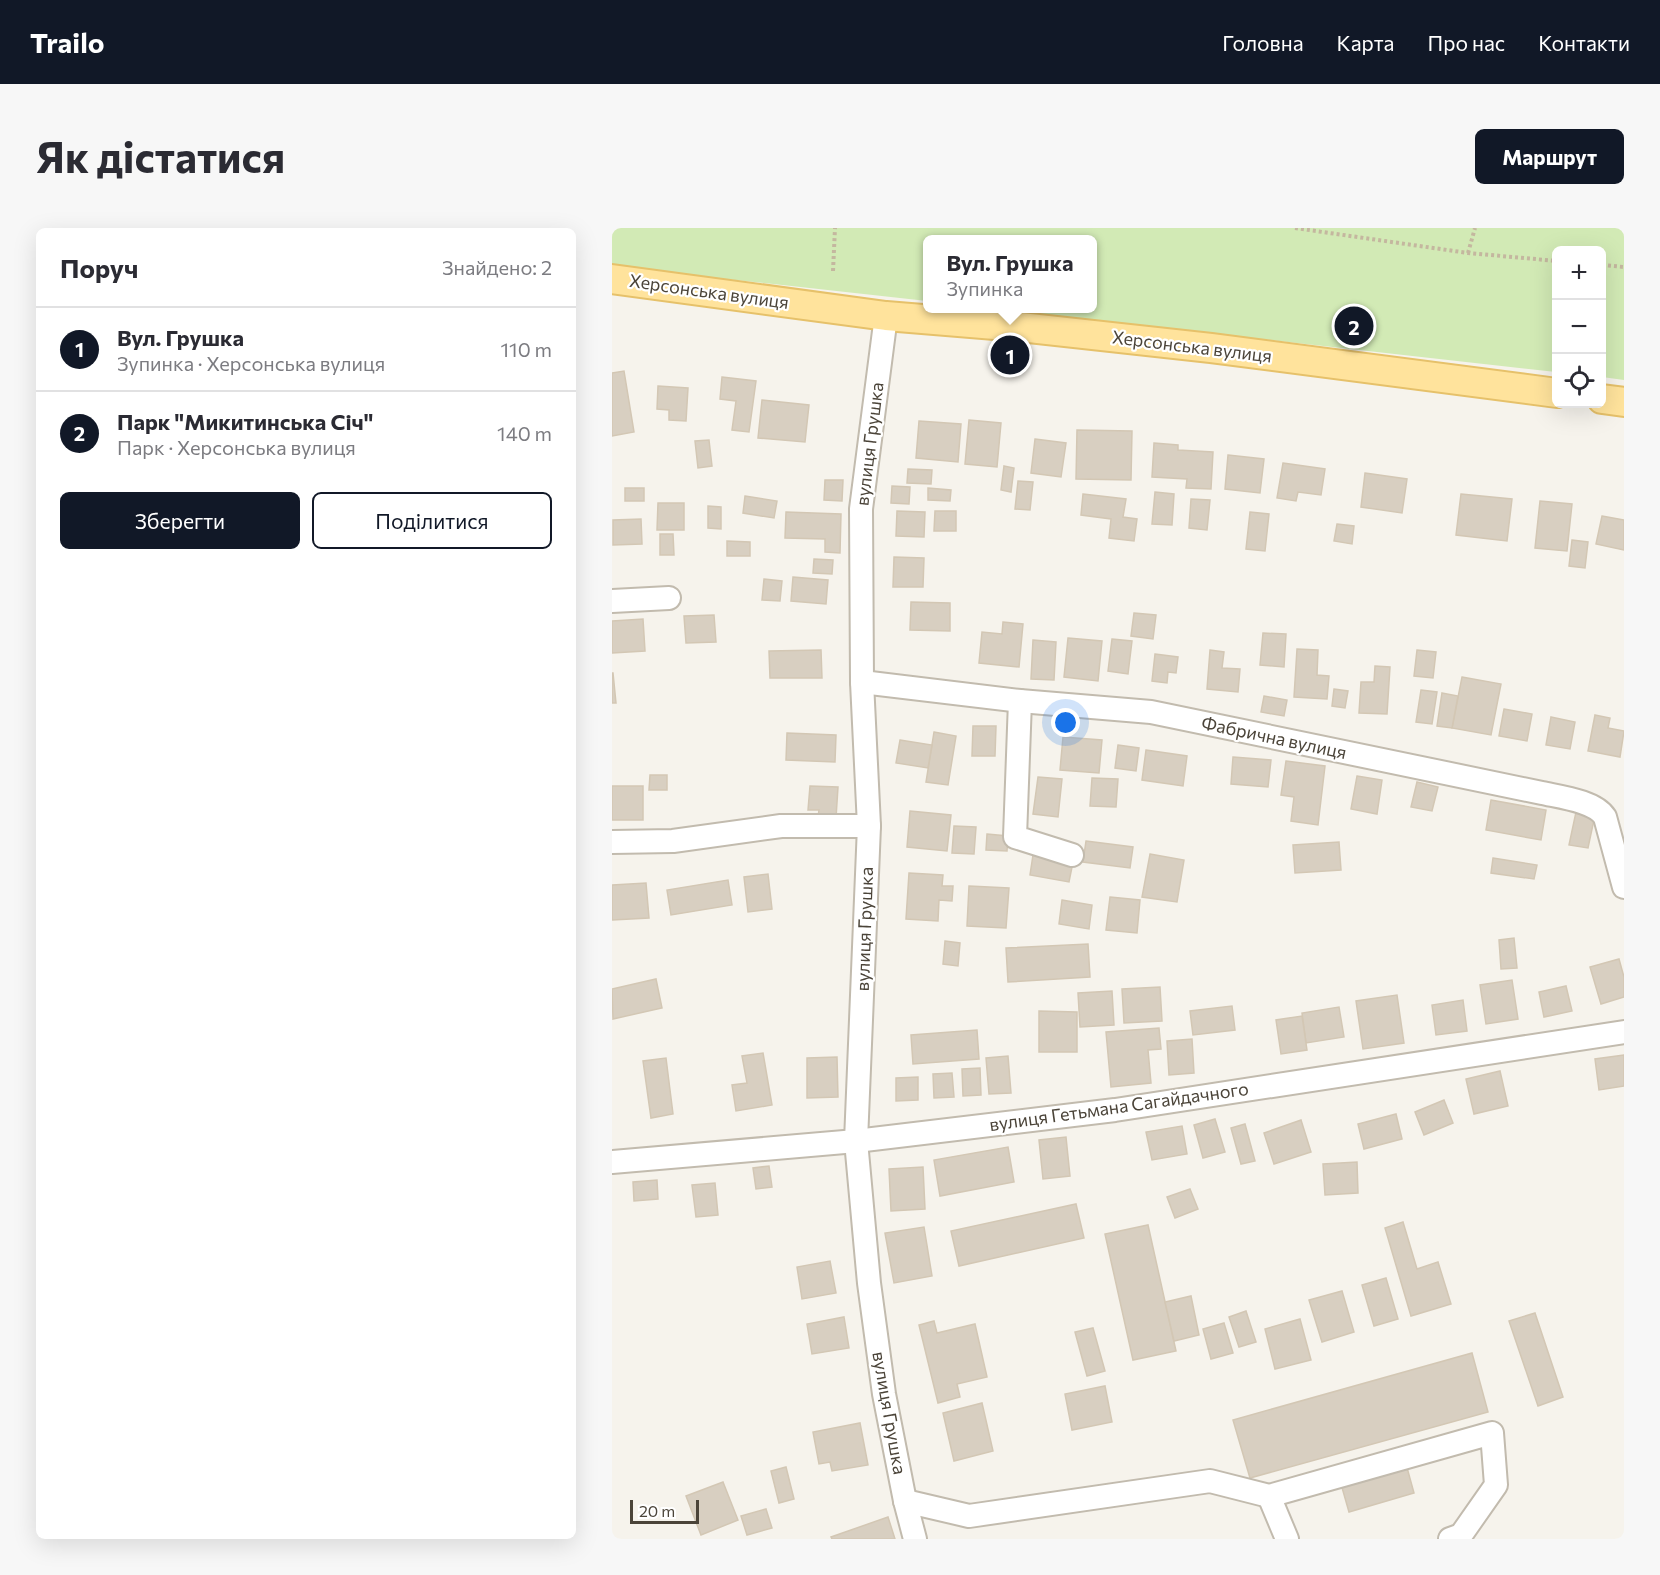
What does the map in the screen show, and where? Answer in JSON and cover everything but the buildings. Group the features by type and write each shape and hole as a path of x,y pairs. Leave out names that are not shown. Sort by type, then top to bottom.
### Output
{"main road":[{"name":"Херсонська вулиця","path":"612,279 886,316 1020,327 1211,348 1552,392"},
{"path":"1606,400 1624,402"}],"street":[{"name":"вулиця Грушка","path":"886,316 861,508 862,682 869,826 856,1141 872,1305 884,1394 905,1501 915,1539"},
{"path":"612,601 669,598"},
{"name":"Фабрична вулиця","path":"862,682 1020,701 1151,712 1586,803 1601,811 1605,817 1624,887"},
{"path":"1020,701 1015,837 1072,855"},
{"path":"612,842 673,841 781,826 869,826"},
{"name":"вулиця Гетьмана Сагайдачного","path":"612,1162 856,1141 1115,1110 1624,1032"},
{"path":"905,1501 969,1516 1210,1481 1269,1496 1492,1433 1496,1485 1461,1535 1450,1539"},
{"path":"1269,1496 1287,1539"}],"path":[{"path":"833,271 835,228"},
{"path":"1294,228 1468,253 1552,261"},
{"path":"1468,253 1475,228"},
{"path":"1606,265 1624,267"}],"green space":[{"path":"612,228 1624,228 1624,380 1606,378 1606,246 1552,246 1552,372 1028,313 1097,313 1097,235 923,235 923,301 612,268"}],"place":[{"name":"Парк \"Микитинська Січ\"","path":"1354,326"},
{"name":"Вул. Грушка","path":"1010,355"}]}
